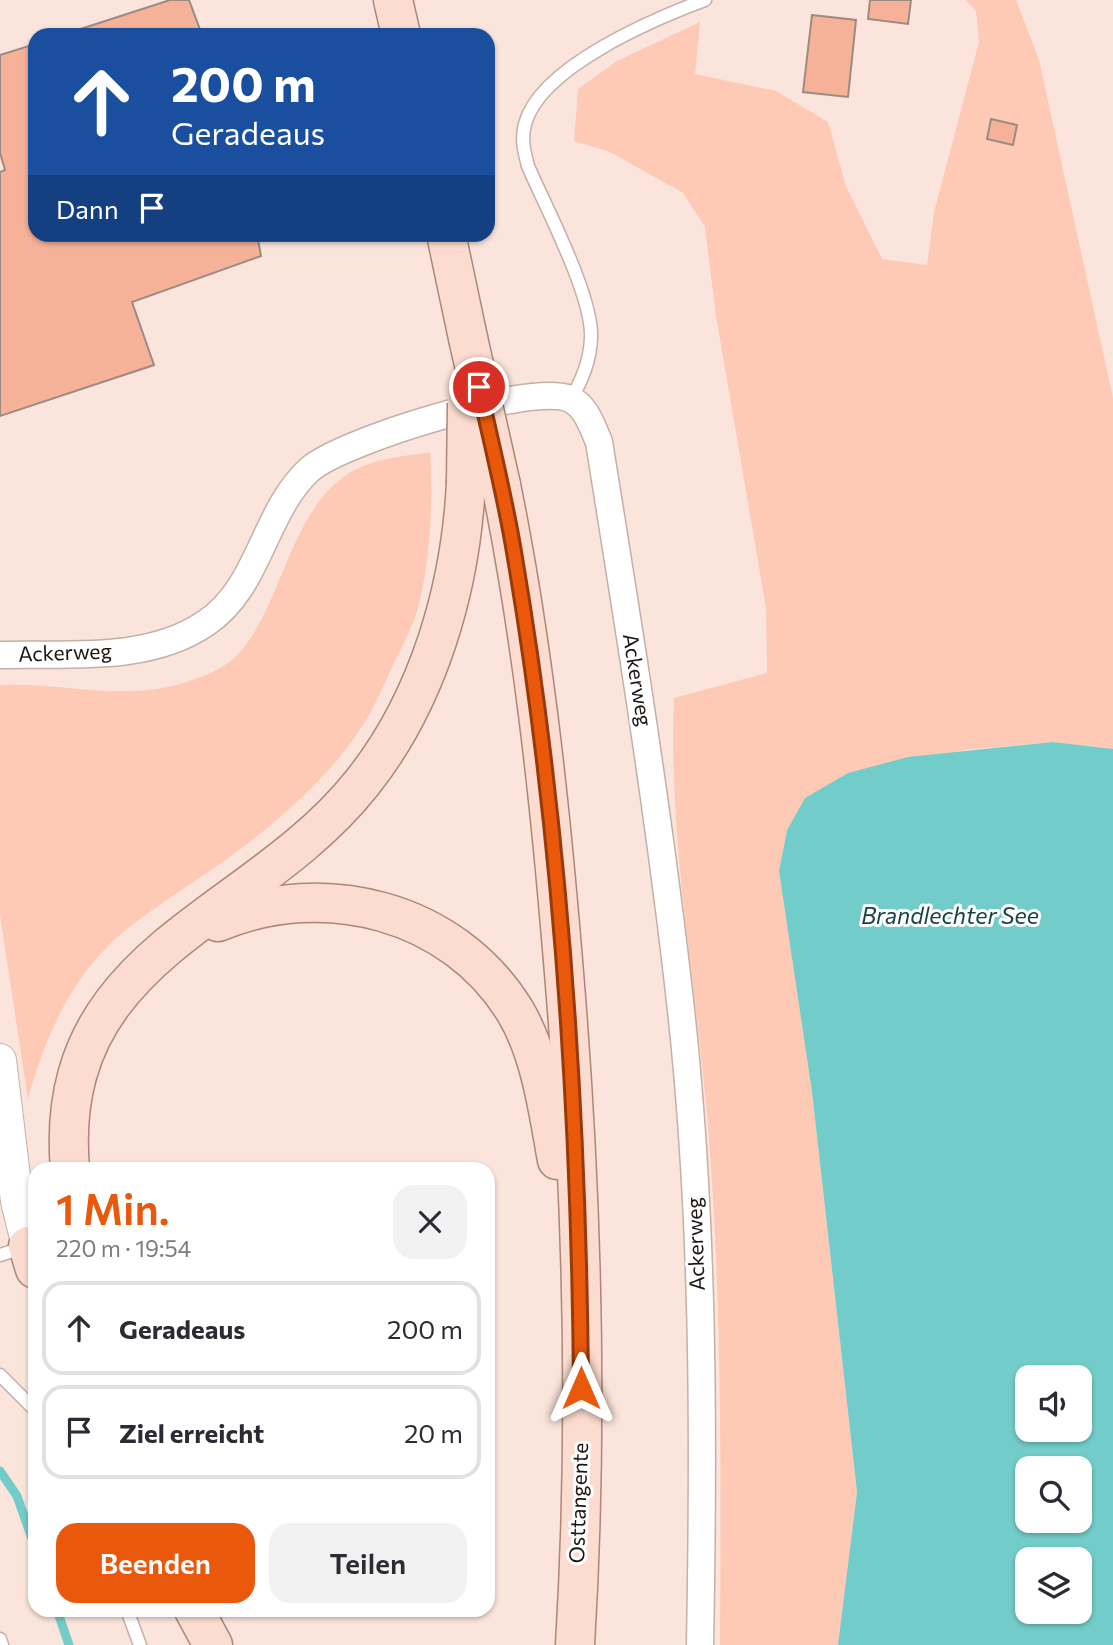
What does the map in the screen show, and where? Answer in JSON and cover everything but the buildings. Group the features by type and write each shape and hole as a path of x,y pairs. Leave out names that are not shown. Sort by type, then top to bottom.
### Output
{"main road":[{"path":"393,0 399,28"},
{"path":"70,1162 69,1124 76,1082 88,1044 105,1010 126,984 178,939 260,879 362,783 414,697 436,645 463,537 484,483 468,338 448,242"},
{"name":"Osttangente","path":"484,483 535,688 552,828 573,1081 581,1283 581,1440 576,1642"},
{"path":"178,939 231,916 277,904 320,901 356,904 389,911 420,925 476,965 516,1012 527,1038 544,1090 581,1283"},
{"path":"198,1617 215,1645"},
{"path":"209,1617 215,1645"}],"street":[{"name":"Ackerweg","path":"0,655 134,650 178,639 208,622 228,602 248,575 293,488 328,455 395,430 549,394 571,400 588,416 598,442 643,710 680,1004 694,1192 703,1461 700,1645"},
{"path":"0,1060 21,1256"}],"lane":[{"path":"571,400 587,369 591,337 586,302 528,166 522,144 525,122 538,97 557,78 647,25 705,0"},
{"path":"0,1375 28,1403"},
{"path":"129,1617 139,1645"},
{"path":"0,1639 2,1645"}],"shaded area":[{"path":"966,0 1016,0 1039,60 1113,398 1113,749 1053,742 964,750 805,798 787,830 779,871 812,1092 857,1492 838,1645 720,1645 718,1320 713,1191 703,1072 679,859 673,752 674,698 767,673 766,608 716,316 705,227 683,193 610,152 574,141 578,89 617,61 700,22 695,74 776,91 828,122 846,186 882,259 927,265 934,212 979,42 976,11"},
{"path":"430,452 430,526 420,600 409,632 363,725 329,769 289,809 229,857 132,925 94,961 65,1003 54,1026 28,1099 0,915 0,685 136,691 180,684 220,668 240,652 256,629 305,524 320,500 339,480 371,463"}],"water":[{"name":"Brandlechter See","path":"1053,742 1113,749 1113,1645 838,1645 857,1492 812,1092 779,871 787,830 805,798 848,773 908,757"}],"waterway":[{"path":"0,1471 17,1496 28,1527"},
{"path":"59,1617 69,1645"}],"route":[{"path":"479,387 514,550 535,688 552,828 573,1081 581,1283 581,1388"}]}
